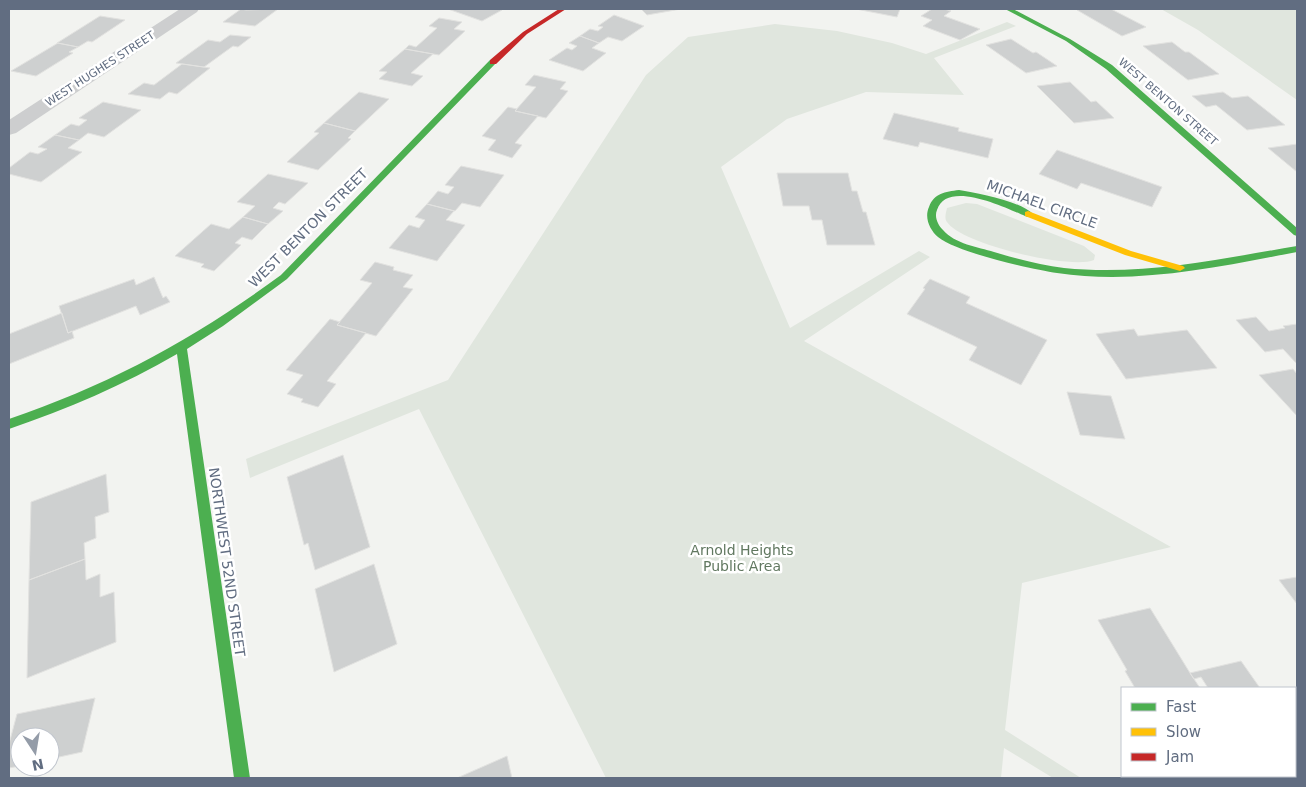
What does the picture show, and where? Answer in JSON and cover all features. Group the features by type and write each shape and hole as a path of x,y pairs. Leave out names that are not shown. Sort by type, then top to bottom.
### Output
{"street":[{"name":"WEST HUGHES STREET","path":"9,129 191,9"},
{"name":"WEST BENTON STREET","path":"9,424 90,395 182,349 233,317 284,277 503,52 531,28 563,9"},
{"name":"WEST BENTON STREET","path":"1008,9 1068,40 1109,67 1297,233"},
{"path":"9,106 35,111"},
{"name":"MICHAEL CIRCLE","path":"1180,268 1128,253 989,198 973,194 948,194 936,201 930,211 932,222 943,236 999,258 1039,269 1105,275 1180,268 1297,249"},
{"name":"NORTHWEST 52ND STREET","path":"182,349 242,778"}],"green space":[{"path":"1161,9 1297,9 1297,100 1198,30"},
{"name":"Arnold Heights Public Area","path":"1007,22 1016,26 934,58 964,95 866,92 787,119 721,167 790,328 919,251 930,257 804,341 1171,547 1022,583 1005,730 1081,778 1053,778 1004,748 1001,778 606,778 419,409 250,478 246,459 448,380 646,75 688,37 775,24 837,31 892,43 926,54"},
{"path":"966,203 977,204 1084,246 1095,255 1094,260 1082,262 1041,258 1017,253 973,239 956,230 946,219 947,208"}],"building":[{"path":"241,9 278,9 255,26 223,22"},
{"path":"448,9 498,9 502,10 482,21"},
{"path":"641,9 681,9 647,15"},
{"path":"856,9 900,9 897,17"},
{"path":"932,9 951,11 944,16 980,29 960,40 923,26 932,20 921,16"},
{"path":"1111,9 1146,27 1122,36 1077,10"},
{"path":"614,15 644,26 622,41 608,37 599,43 580,36 590,29 598,31 603,27 598,26"},
{"path":"100,16 125,20 92,42 88,41 78,47 57,43"},
{"path":"439,18 462,22 454,29 465,31 439,55 405,49 409,45 416,47 437,28 429,26"},
{"path":"230,35 251,37 238,47 233,46 204,67 176,63 208,40 220,42"},
{"path":"580,36 599,43 592,48 606,53 583,71 549,60 567,48 572,50 577,46 569,43"},
{"path":"1011,39 1057,66 1026,73 986,45"},
{"path":"1172,42 1219,74 1188,80 1143,46"},
{"path":"58,43 78,47 69,52 73,53 36,76 11,71"},
{"path":"405,49 433,54 411,73 423,76 412,86 379,79 387,72 379,71"},
{"path":"182,64 210,68 177,94 169,92 160,99 128,94 144,83 154,85"},
{"path":"534,75 566,82 560,89 568,91 546,118 515,111 536,87 525,85"},
{"path":"1070,82 1091,102 1096,101 1114,118 1074,123 1037,86"},
{"path":"359,92 389,99 355,131 324,123"},
{"path":"1223,92 1232,98 1248,96 1285,125 1247,130 1216,105 1206,107 1192,96"},
{"path":"103,102 141,110 104,137 88,133 79,140 55,135 71,124 79,126 87,120 79,118"},
{"path":"508,107 517,109 515,111 538,116 515,143 522,145 512,158 488,150 496,140 482,136"},
{"path":"894,113 959,128 958,131 993,139 988,158 920,142 918,147 883,139"},
{"path":"324,123 355,131 348,138 351,139 318,170 287,162 319,133 314,132"},
{"path":"55,135 79,140 68,148 82,152 41,182 9,174 9,168 30,152 38,154 47,149 38,147"},
{"path":"1297,144 1297,172 1268,148"},
{"path":"1057,150 1162,187 1152,207 1081,183 1077,189 1039,174"},
{"path":"461,166 504,175 480,207 462,203 455,211 427,204 438,191 448,194 454,187 445,185"},
{"path":"777,173 848,173 852,191 857,191 863,212 866,212 875,245 827,245 822,220 812,220 809,206 783,206"},
{"path":"268,174 308,183 285,204 279,202 273,208 283,211 268,224 243,217 255,206 237,202"},
{"path":"427,204 454,211 446,220 465,225 437,261 389,248 409,225 419,228 425,220 415,217"},
{"path":"243,217 268,224 252,240 242,237 235,243 241,245 214,271 201,267 204,264 175,256 211,224 229,229"},
{"path":"375,262 394,267 393,270 413,275 403,287 413,289 376,336 337,325 372,283 360,280"},
{"path":"154,277 163,298 166,296 170,302 140,315 136,306 68,333 59,306 134,279 136,285"},
{"path":"930,279 970,297 966,303 1047,340 1021,385 969,360 977,347 907,314"},
{"path":"62,313 68,333 72,331 74,338 9,364 9,334"},
{"path":"1256,317 1269,331 1297,324 1297,364 1283,349 1265,352 1236,320"},
{"path":"330,319 340,322 337,325 366,333 327,381 336,384 318,407 301,402 303,399 287,394 303,375 286,370"},
{"path":"1134,329 1138,336 1187,330 1217,368 1126,379 1096,334"},
{"path":"1293,369 1297,374 1297,416 1259,375"},
{"path":"1067,392 1111,396 1125,439 1080,435"},
{"path":"343,455 370,547 315,570 308,543 304,545 287,477"},
{"path":"106,474 109,512 95,517 96,538 84,543 85,559 29,580 31,502"},
{"path":"85,559 86,580 100,574 100,597 114,592 116,642 27,678 29,580"},
{"path":"374,564 397,644 334,672 315,589"},
{"path":"1297,577 1297,604 1279,580"},
{"path":"1150,608 1199,687 1134,687 1125,671 1127,670 1098,620"},
{"path":"1241,661 1259,687 1207,687 1201,677 1194,679 1190,673"},
{"path":"95,698 82,752 60,757 60,727 14,727 17,714"},
{"path":"10,740 9,768 9,744"},
{"path":"507,756 512,778 457,778"},
{"path":"1189,777 1258,778 1190,778"}],"traffic: fast":[{"path":"1008,9 1068,40 1109,67 1297,233"},
{"path":"9,424 83,396 153,363 187,344 252,301 284,277 493,62"},
{"path":"1028,214 991,199 959,193 946,194 936,200 931,212 937,230 948,239 960,245 1020,262 1064,271 1123,274 1152,272 1181,269 1297,249"},
{"path":"182,349 242,778"}],"traffic: slow":[{"path":"1028,214 1128,253 1180,268"}],"traffic: jam":[{"path":"493,62 525,33 563,9"}]}
